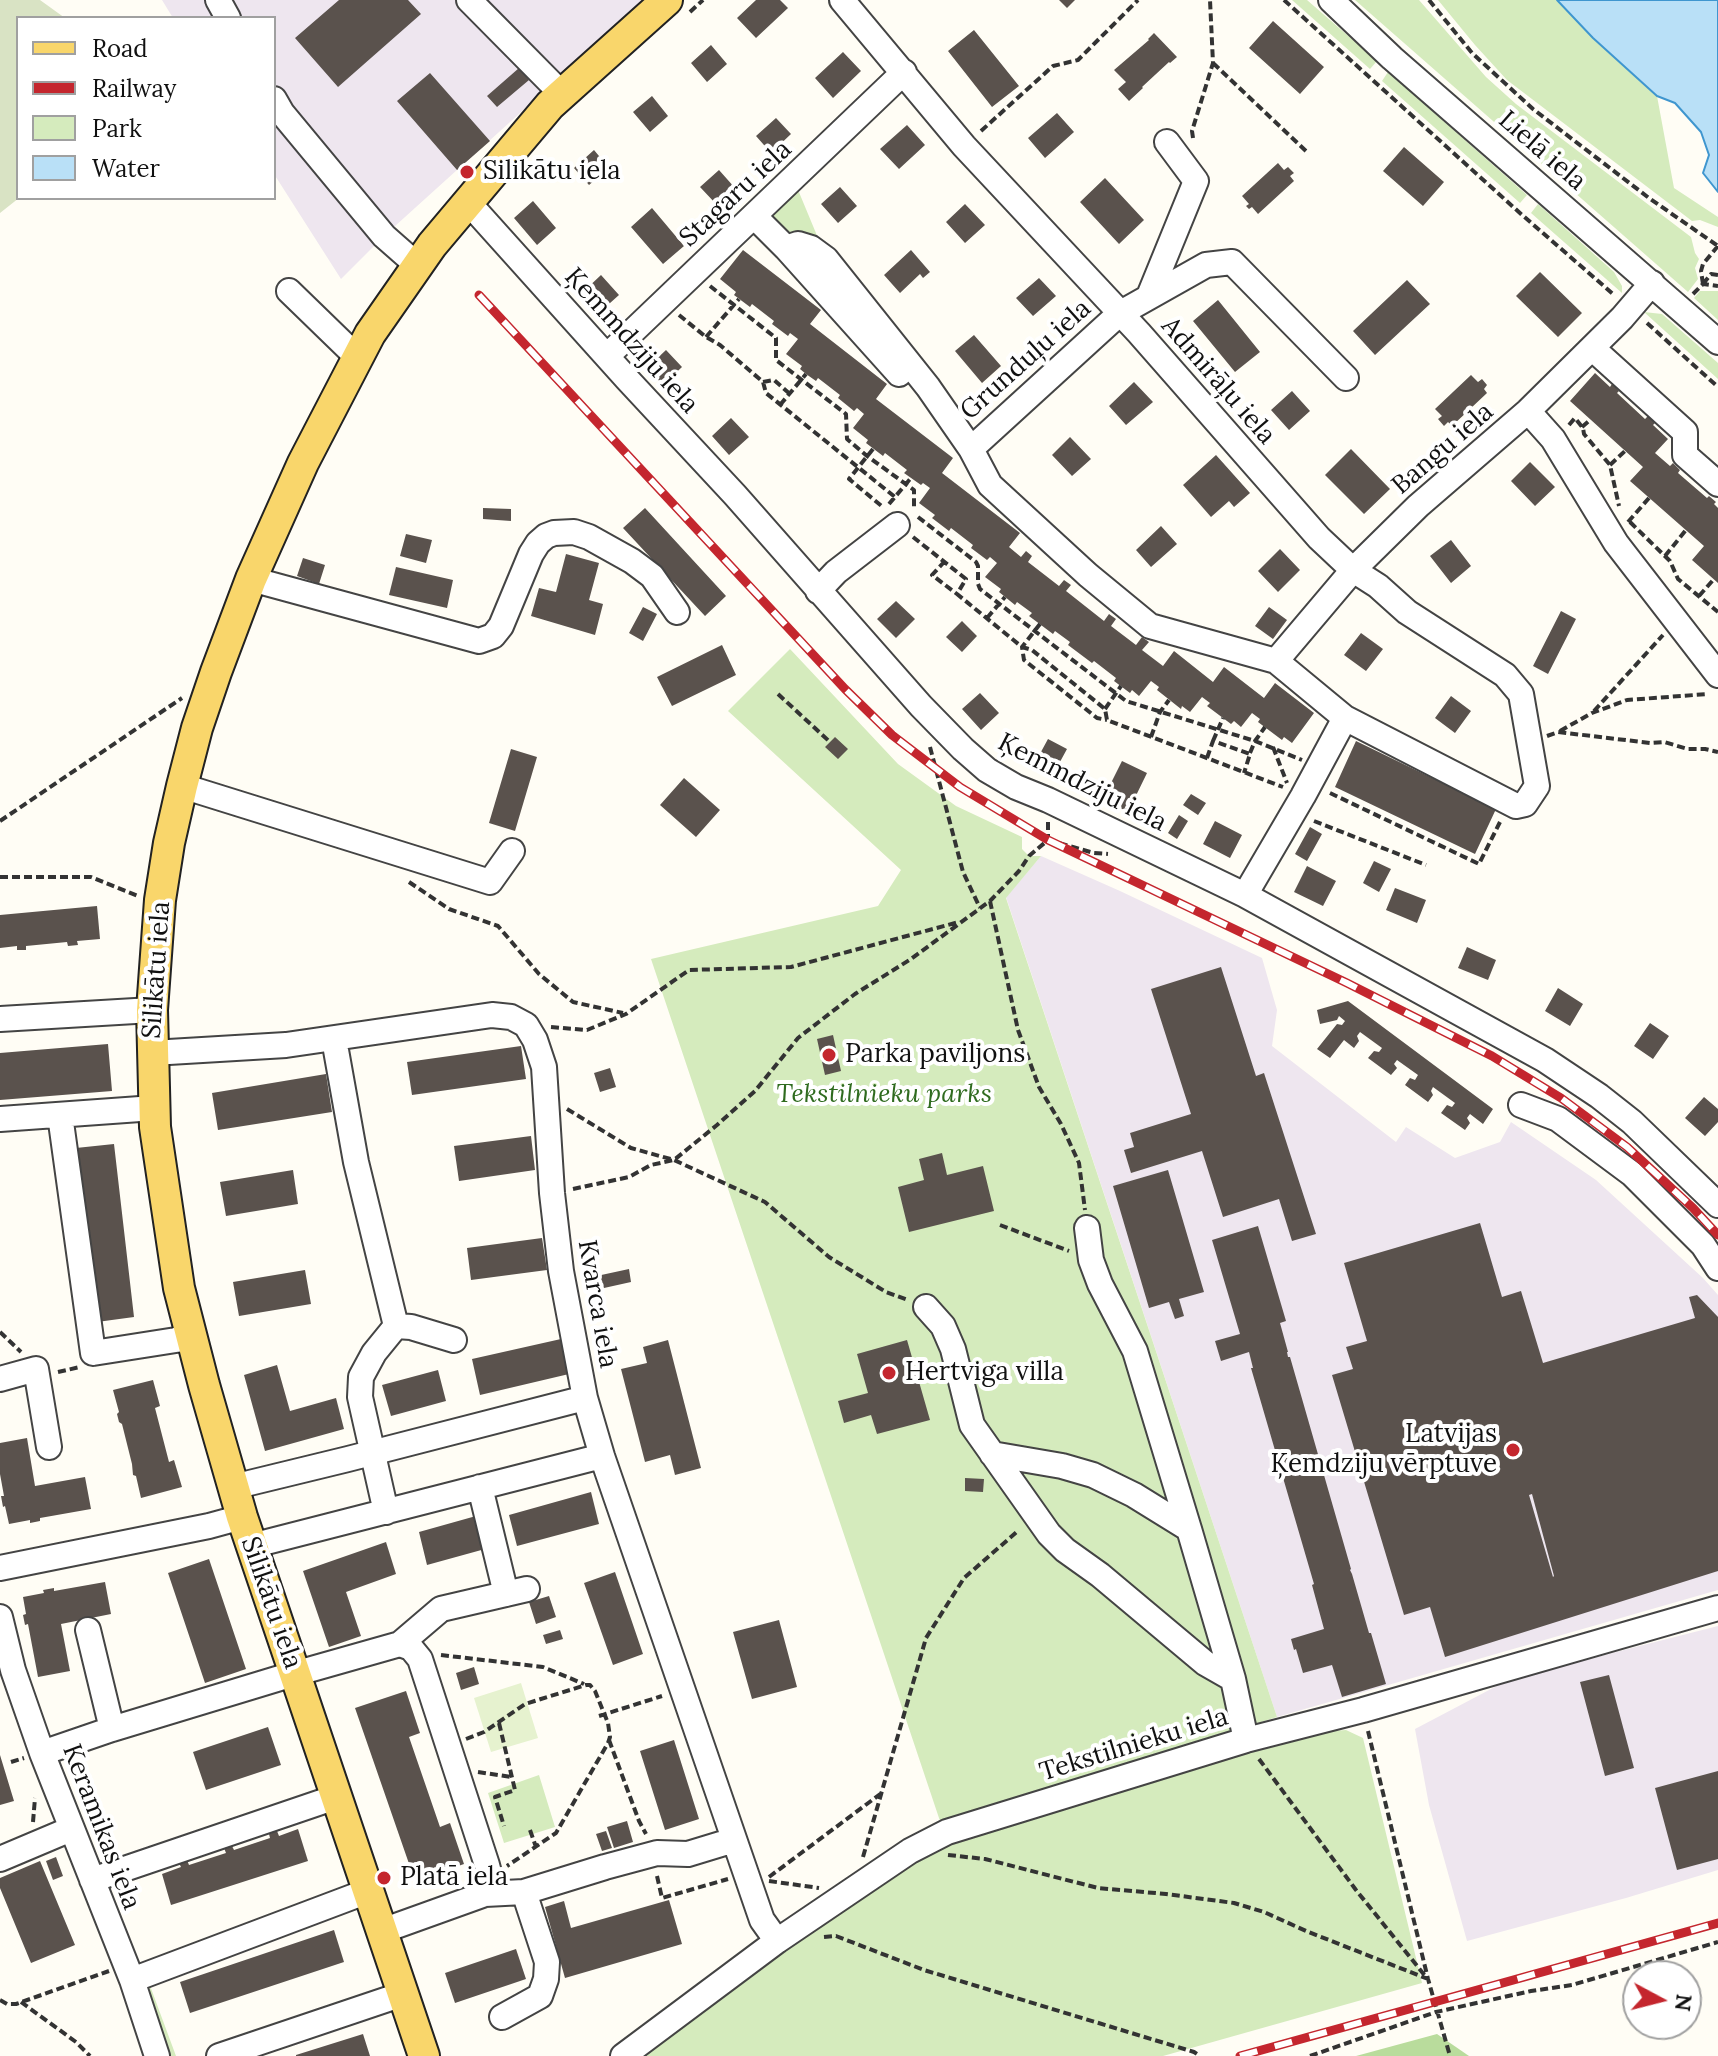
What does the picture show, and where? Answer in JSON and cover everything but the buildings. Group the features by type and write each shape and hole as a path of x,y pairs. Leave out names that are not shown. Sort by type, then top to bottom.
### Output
{"main road":[{"name":"Silikātu iela","path":"424,2056 251,1546 179,1288 154,1108 152,1010 160,900 169,843 197,728 251,579 303,463 357,357 417,265 467,201 550,105 667,0"}],"street":[{"path":"469,0 562,94"},
{"name":"Admirāļu iela","path":"842,0 964,146 1139,333 1319,538 1353,570 1378,586 1407,612 1505,675 1521,694 1537,786 1525,804 1516,806 1509,803"},
{"name":"Lielā iela","path":"1331,0 1392,58 1718,342"},
{"name":"Stagaru iela","path":"607,356 904,72"},
{"path":"276,102 384,236 417,265"},
{"path":"1149,296 1196,181 1167,142"},
{"name":"Ķemmdziju iela","path":"467,201 735,495 921,706 987,770 1245,895 1556,1067 1632,1122 1718,1205"},
{"path":"754,216 786,248 798,244 811,248 826,259 928,387 971,449 990,485 1088,575 1150,626 1276,661 1345,718 1509,803"},
{"name":"Grunduļu iela","path":"971,449 1119,314 1206,265 1232,262 1346,378"},
{"name":"Bangu iela","path":"1276,661 1353,570 1418,506 1528,411 1631,309 1652,283"},
{"path":"289,291 357,357"},
{"path":"1592,348 1685,432 1685,455 1718,484"},
{"path":"1528,411 1555,443 1616,543 1718,675"},
{"path":"818,591 890,516"},
{"path":"251,579 479,641 493,636 501,626 538,543 554,533 574,532 632,561 652,576 677,612"},
{"path":"1245,895 1299,788 1345,718"},
{"path":"182,786 490,882 512,851"},
{"path":"0,1019 152,1010"},
{"path":"152,1053 263,1047 492,1015 511,1017 526,1025"},
{"name":"Kvarca iela","path":"526,1025 544,1067 552,1193 561,1271 585,1398 602,1456 762,1920 777,1941"},
{"path":"334,1039 356,1162 396,1326"},
{"path":"1521,1105 1558,1119 1632,1174 1703,1245 1718,1268"},
{"path":"0,1119 154,1108"},
{"path":"60,1115 93,1353 191,1335"},
{"path":"1087,1228 1091,1260 1100,1284 1135,1351 1233,1679 1246,1740"},
{"path":"926,1307 943,1326 953,1349 972,1425 1049,1534 1205,1663 1233,1679"},
{"path":"396,1326 411,1327 454,1340"},
{"path":"386,1512 360,1397 361,1377 374,1353 396,1326"},
{"path":"0,1379 36,1369 49,1447"},
{"path":"233,1487 585,1398"},
{"path":"992,1454 1062,1466 1093,1475 1134,1495 1189,1529"},
{"path":"251,1546 602,1456"},
{"path":"42,1753 295,1674 410,1652 441,1609 517,1591 480,1487"},
{"path":"0,1568 242,1517"},
{"name":"Tekstilnieku iela","path":"623,2056 777,1941 910,1851 947,1832 1246,1740 1363,1710 1718,1608"},
{"name":"Keramikas iela","path":"0,1617 6,1672 42,1753 129,1973 157,2056"},
{"path":"88,1630 112,1729"},
{"path":"410,1652 448,1744 488,1884"},
{"path":"92,1880 336,1797"},
{"path":"0,1859 71,1829"},
{"path":"382,1931 488,1884 524,1892 655,1854 688,1854 734,1840"},
{"path":"129,1973 368,1891"},
{"path":"502,2017 540,1996 546,1979 547,1962 524,1892"},
{"path":"219,2056 403,1994"}],"path":[{"path":"964,146 1053,66 1078,60 1138,0"},
{"path":"1196,181 1192,131 1213,63 1210,0"},
{"path":"1284,0 1718,387"},
{"path":"1429,0 1472,53 1533,109 1649,198 1718,246 1703,264 1703,284 1711,274 1718,275"},
{"path":"1213,63 1307,152"},
{"path":"693,272 776,338 776,360 846,414 847,439 914,490 914,514 971,558 978,566 980,589 1126,701 1273,747 1299,788 1426,865"},
{"path":"706,337 739,299"},
{"path":"685,320 763,382 766,393 780,405 895,497"},
{"path":"772,335 778,329"},
{"path":"780,405 806,374"},
{"path":"763,382 774,380 790,394"},
{"path":"840,410 845,404"},
{"path":"1555,443 1575,418 1610,465 1620,513 1670,561 1678,579 1718,612"},
{"path":"1582,427 1590,420"},
{"path":"873,449 849,479 966,579 957,594"},
{"path":"1610,465 1625,451"},
{"path":"890,516 895,497 911,478"},
{"path":"1629,521 1649,498"},
{"path":"933,529 938,523"},
{"path":"1665,556 1686,530"},
{"path":"971,558 976,552"},
{"path":"945,561 932,575 1105,709 1107,720"},
{"path":"1699,596 1714,579"},
{"path":"987,618 1005,597"},
{"path":"1592,713 1651,645 1676,622"},
{"path":"1040,624 1022,647 1024,660 1097,718 1244,773 1299,788 1479,864 1509,803"},
{"path":"1068,658 1074,650"},
{"path":"1105,709 1121,686"},
{"path":"1529,742 1627,700 1718,693"},
{"path":"778,694 830,742"},
{"path":"0,821 181,698"},
{"path":"1151,738 1160,712 1169,700"},
{"path":"921,706 963,872 980,908"},
{"path":"1207,759 1223,718"},
{"path":"1244,773 1255,741 1265,727"},
{"path":"1558,732 1664,742 1688,749 1718,752"},
{"path":"1213,741 1250,754"},
{"path":"1273,747 1299,788"},
{"path":"586,1187 629,1177 651,1165 674,1160 755,1091 798,1038 855,994 911,959 990,901 1029,856 1048,840"},
{"path":"0,877 91,877 146,899"},
{"path":"410,882 449,909 498,926 539,974 573,1002 626,1014"},
{"path":"990,901 1018,1030 1039,1087 1079,1163 1087,1228"},
{"path":"526,1025 587,1030 626,1014 689,970 791,967 961,922"},
{"path":"546,1099 580,1115 631,1148 674,1160 765,1202 829,1257 886,1292 926,1307"},
{"path":"1000,1225 1091,1260"},
{"path":"36,1369 53,1373 80,1367 93,1353"},
{"path":"883,1792 764,1880 854,1890 883,1792 926,1638 964,1578 1034,1515"},
{"path":"410,1652 543,1667 590,1685 610,1732 609,1740 556,1833 501,1870 488,1884"},
{"path":"448,1744 484,1732 525,1704 586,1685"},
{"path":"602,1715 683,1689"},
{"path":"1363,1710 1436,2012 1450,2056"},
{"path":"499,1723 515,1790 495,1797 504,1826"},
{"path":"609,1740 639,1821 655,1854 662,1898 746,1874"},
{"path":"1246,1740 1356,1890 1428,1979"},
{"path":"456,1769 511,1777"},
{"path":"27,1848 35,1797"},
{"path":"530,1830 536,1847"},
{"path":"910,1851 985,1859 1098,1888 1234,1903 1264,1912 1428,1979"},
{"path":"822,1937 836,1936 924,1970 1200,2056"},
{"path":"1310,2056 1436,2012 1572,1985 1718,1942"},
{"path":"0,2000 16,2004 129,1973"},
{"path":"21,2002 90,2056"}],"shaded area":[{"path":"162,0 645,0 384,236 341,279 276,177 276,16 172,16"},
{"path":"1041,856 1262,958 1277,1010 1272,1046 1396,1142 1406,1127 1455,1158 1500,1142 1511,1122 1596,1180 1703,1278 1718,1295 1718,1590 1277,1717 1006,897"},
{"path":"1718,1626 1718,1870 1467,1941 1429,1805 1415,1729 1510,1679"}],"green space":[{"path":"0,0 40,0 62,16 16,16 16,200 0,213"},
{"path":"1292,0 1307,0 1377,61 1370,69"},
{"path":"1355,0 1419,0 1486,77 1516,104 1691,237 1699,259 1695,268 1698,279 1688,292"},
{"path":"1438,0 1557,0 1593,38 1657,96 1674,188 1718,217 1718,227 1700,220 1692,221 1507,80"},
{"path":"1388,72 1527,195 1520,203 1382,81"},
{"path":"796,185 818,238 784,236 776,226 773,214 776,204"},
{"path":"1538,204 1614,272 1622,286 1622,293 1531,213"},
{"path":"1700,291 1718,291 1718,320 1694,298"},
{"path":"1644,312 1662,314 1718,363 1718,379"},
{"name":"Tekstilnieku parks","path":"790,649 898,764 956,806 1022,837 1022,849 1029,856 1041,856 1006,898 1277,1717 940,1821 651,959 878,906 901,870 728,711"},
{"path":"521,1683 538,1738 491,1752 474,1698"},
{"path":"1346,1730 1363,1738 1422,1983 1163,2056 643,2056 910,1860 967,1837 1319,1732"},
{"path":"539,1775 555,1827 504,1843 488,1793"},
{"path":"149,1983 176,2056 168,2056 146,1985"},
{"path":"1437,2034 1469,2056 1356,2056"}],"water":[{"path":"1557,0 1718,0 1718,192 1703,173 1709,155 1701,132 1675,103 1657,96 1593,38"}],"railway":[{"path":"479,295 845,689 892,735 960,787 1048,840 1492,1056 1561,1098 1627,1147 1718,1235"},
{"path":"1240,2056 1718,1923"}],"place":[{"name":"Silikātu iela","path":"467,172"},
{"name":"Parka paviljons","path":"829,1055"},
{"name":"Hertviga villa","path":"889,1373"},
{"name":"Latvijas Ķemdziju vērptuve","path":"1513,1450"},
{"name":"Platā iela","path":"384,1878"}]}
